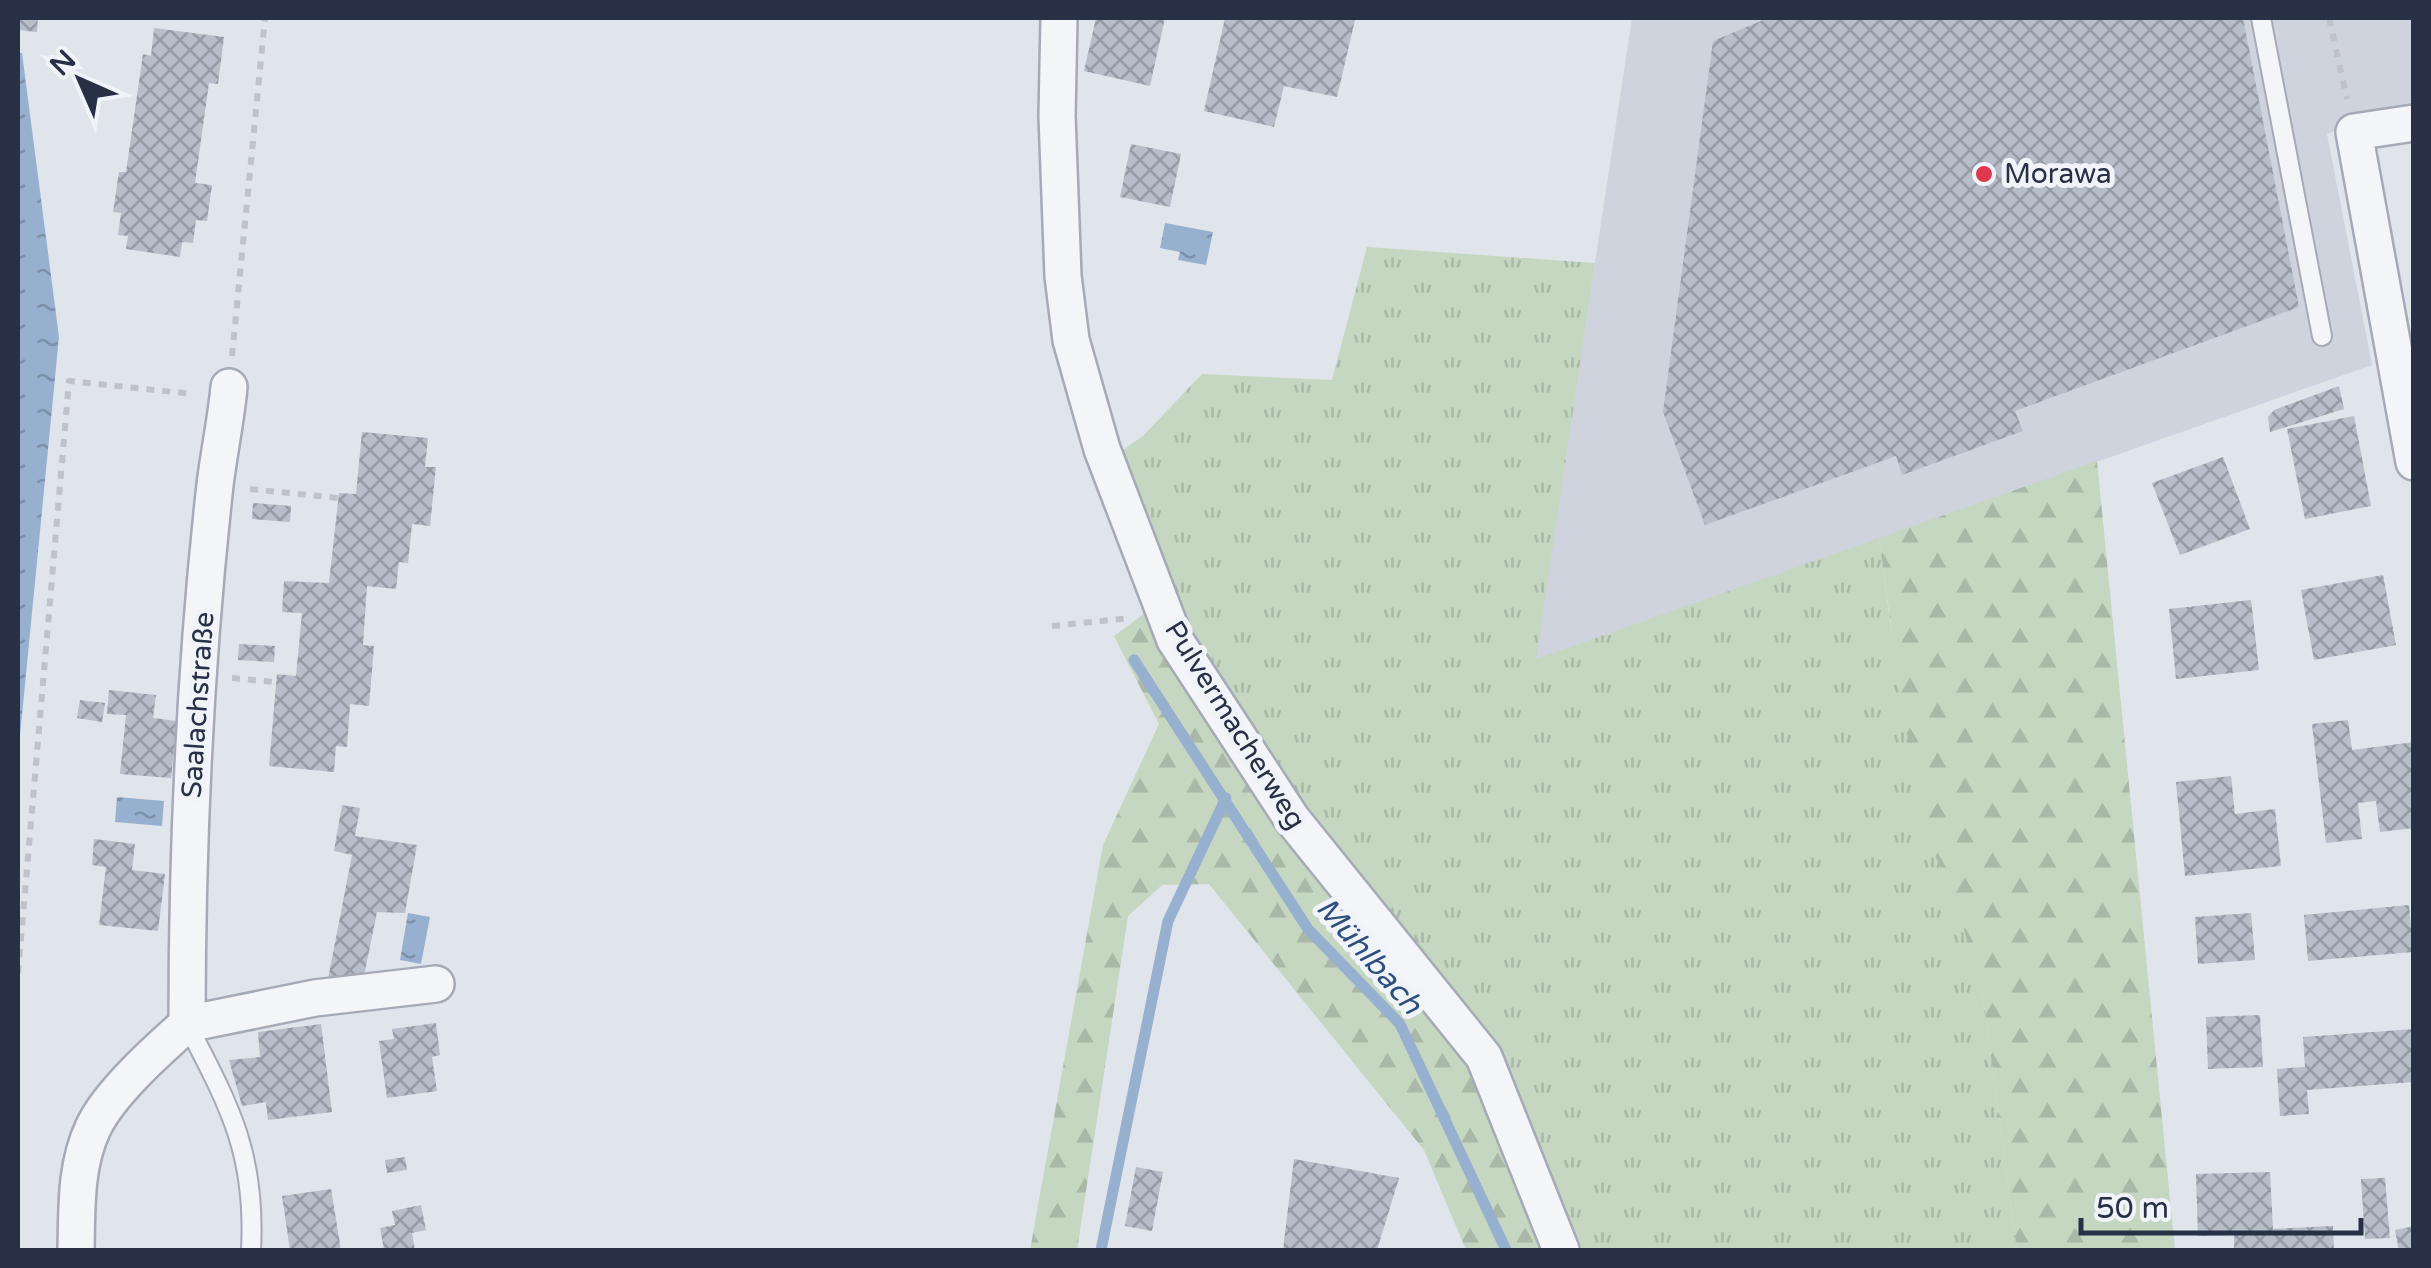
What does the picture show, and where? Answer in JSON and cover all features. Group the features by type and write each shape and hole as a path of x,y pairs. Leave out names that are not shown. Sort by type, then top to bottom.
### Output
{"street":[{"name":"Pulvermacherweg","path":"1059,18 1062,259 1072,340 1102,449 1175,640 1292,818 1484,1057 1561,1250"},
{"path":"2414,123 2354,132 2414,462"},
{"name":"Saalachstraße","path":"187,1024 188,861 215,485 229,392"},
{"path":"76,1250 77,1185 93,1127 153,1055 187,1024 314,998 436,984"}],"lane":[{"path":"2261,18 2322,336"},
{"name":"Saalachstraße","path":"187,1024 226,1100 244,1151 253,1204 251,1250"}],"path":[{"path":"18,973 69,381 229,392 264,18"},
{"path":"2330,18 2354,132"},
{"path":"215,485 338,498"},
{"path":"1052,626 1122,618"}],"shaded area":[{"name":"Morawa","path":"1632,18 2413,18 2413,105 2327,134 2372,365 1535,660"}],"green space":[{"path":"1367,247 1595,263 1536,659 1879,538 1891,628 1983,997 2017,1250 1552,1250 1248,767 1096,469 1143,436 1202,374 1332,380"},
{"path":"2097,461 2175,1250 2017,1250 1983,997 1962,922 1927,835 1903,714 1879,538"},
{"path":"1153,607 1481,1077 1552,1250 1466,1250 1424,1150 1209,884 1162,885 1128,916 1077,1250 1030,1250 1103,845 1159,724 1114,636"}],"water":[{"path":"18,53 22,53 59,337 18,756"},
{"path":"1165,223 1213,232 1206,265 1178,260 1180,252 1160,248"},
{"path":"117,797 164,801 162,826 115,822"},
{"path":"408,913 430,917 421,964 400,960"}],"building":[{"path":"18,18 38,18 37,32 18,30"},
{"path":"1096,18 1165,18 1150,86 1084,71"},
{"path":"1225,18 1355,20 1337,97 1284,86 1274,127 1204,111"},
{"name":"Morawa","path":"1768,18 2243,18 2299,307 2015,411 2023,431 1902,475 1896,456 1705,525 1663,412 1713,41"},
{"path":"154,28 224,37 218,84 209,83 195,183 212,185 207,221 196,220 193,243 182,242 180,257 126,249 128,236 118,235 121,213 113,212 119,172 126,172 143,54 151,56"},
{"path":"1131,144 1181,154 1170,207 1120,197"},
{"path":"2339,386 2344,409 2270,432 2268,417 2274,410"},
{"path":"2354,416 2371,506 2305,519 2287,429"},
{"path":"362,432 428,438 425,467 436,467 430,526 412,524 408,563 399,562 396,589 367,586 363,645 374,646 369,706 350,704 347,747 336,746 334,772 269,766 277,674 296,676 302,613 282,612 284,581 329,583 339,493 356,494"},
{"path":"2223,457 2250,529 2180,555 2152,483"},
{"path":"253,503 291,506 290,522 252,519"},
{"path":"2383,575 2396,645 2314,660 2301,590"},
{"path":"2251,600 2259,670 2176,679 2169,609"},
{"path":"239,644 275,646 274,662 238,660"},
{"path":"109,690 156,695 153,718 177,721 171,778 120,774 126,715 107,714"},
{"path":"80,700 105,703 102,722 77,718"},
{"path":"2348,720 2352,750 2414,742 2414,828 2380,832 2376,801 2358,803 2362,839 2326,843 2312,724"},
{"path":"2231,776 2235,814 2275,809 2281,866 2185,876 2176,782"},
{"path":"342,805 360,808 355,836 417,845 405,913 377,912 364,976 328,979 352,855 334,851"},
{"path":"94,839 135,844 132,870 165,874 158,931 99,925 106,867 92,865"},
{"path":"2409,905 2413,952 2308,961 2304,915"},
{"path":"2251,913 2255,960 2198,964 2195,917"},
{"path":"2260,1015 2263,1067 2208,1069 2206,1017"},
{"path":"436,1023 440,1055 432,1057 437,1091 387,1098 379,1041 394,1039 392,1029"},
{"path":"321,1024 332,1112 268,1120 266,1102 242,1106 229,1060 260,1057 258,1032"},
{"path":"2414,1029 2414,1082 2307,1090 2309,1114 2280,1116 2277,1069 2305,1067 2303,1037"},
{"path":"405,1157 407,1170 387,1173 385,1160"},
{"path":"1294,1159 1399,1178 1377,1250 1283,1250"},
{"path":"1136,1167 1163,1172 1152,1231 1125,1226"},
{"path":"2270,1172 2273,1229 2333,1226 2334,1250 2234,1250 2234,1235 2198,1236 2196,1174"},
{"path":"2385,1178 2390,1238 2365,1239 2361,1179"},
{"path":"331,1189 341,1250 290,1250 282,1196"},
{"path":"421,1205 426,1230 412,1233 415,1250 384,1250 380,1228 395,1225 392,1211"},
{"path":"2414,1226 2414,1250 2399,1250 2395,1230"}],"waterway":[{"name":"Mühlbach","path":"1134,660 1308,929 1400,1024 1506,1250"},
{"path":"1101,1250 1168,921 1226,798"}],"place":[{"name":"Morawa","path":"1984,174"}]}
